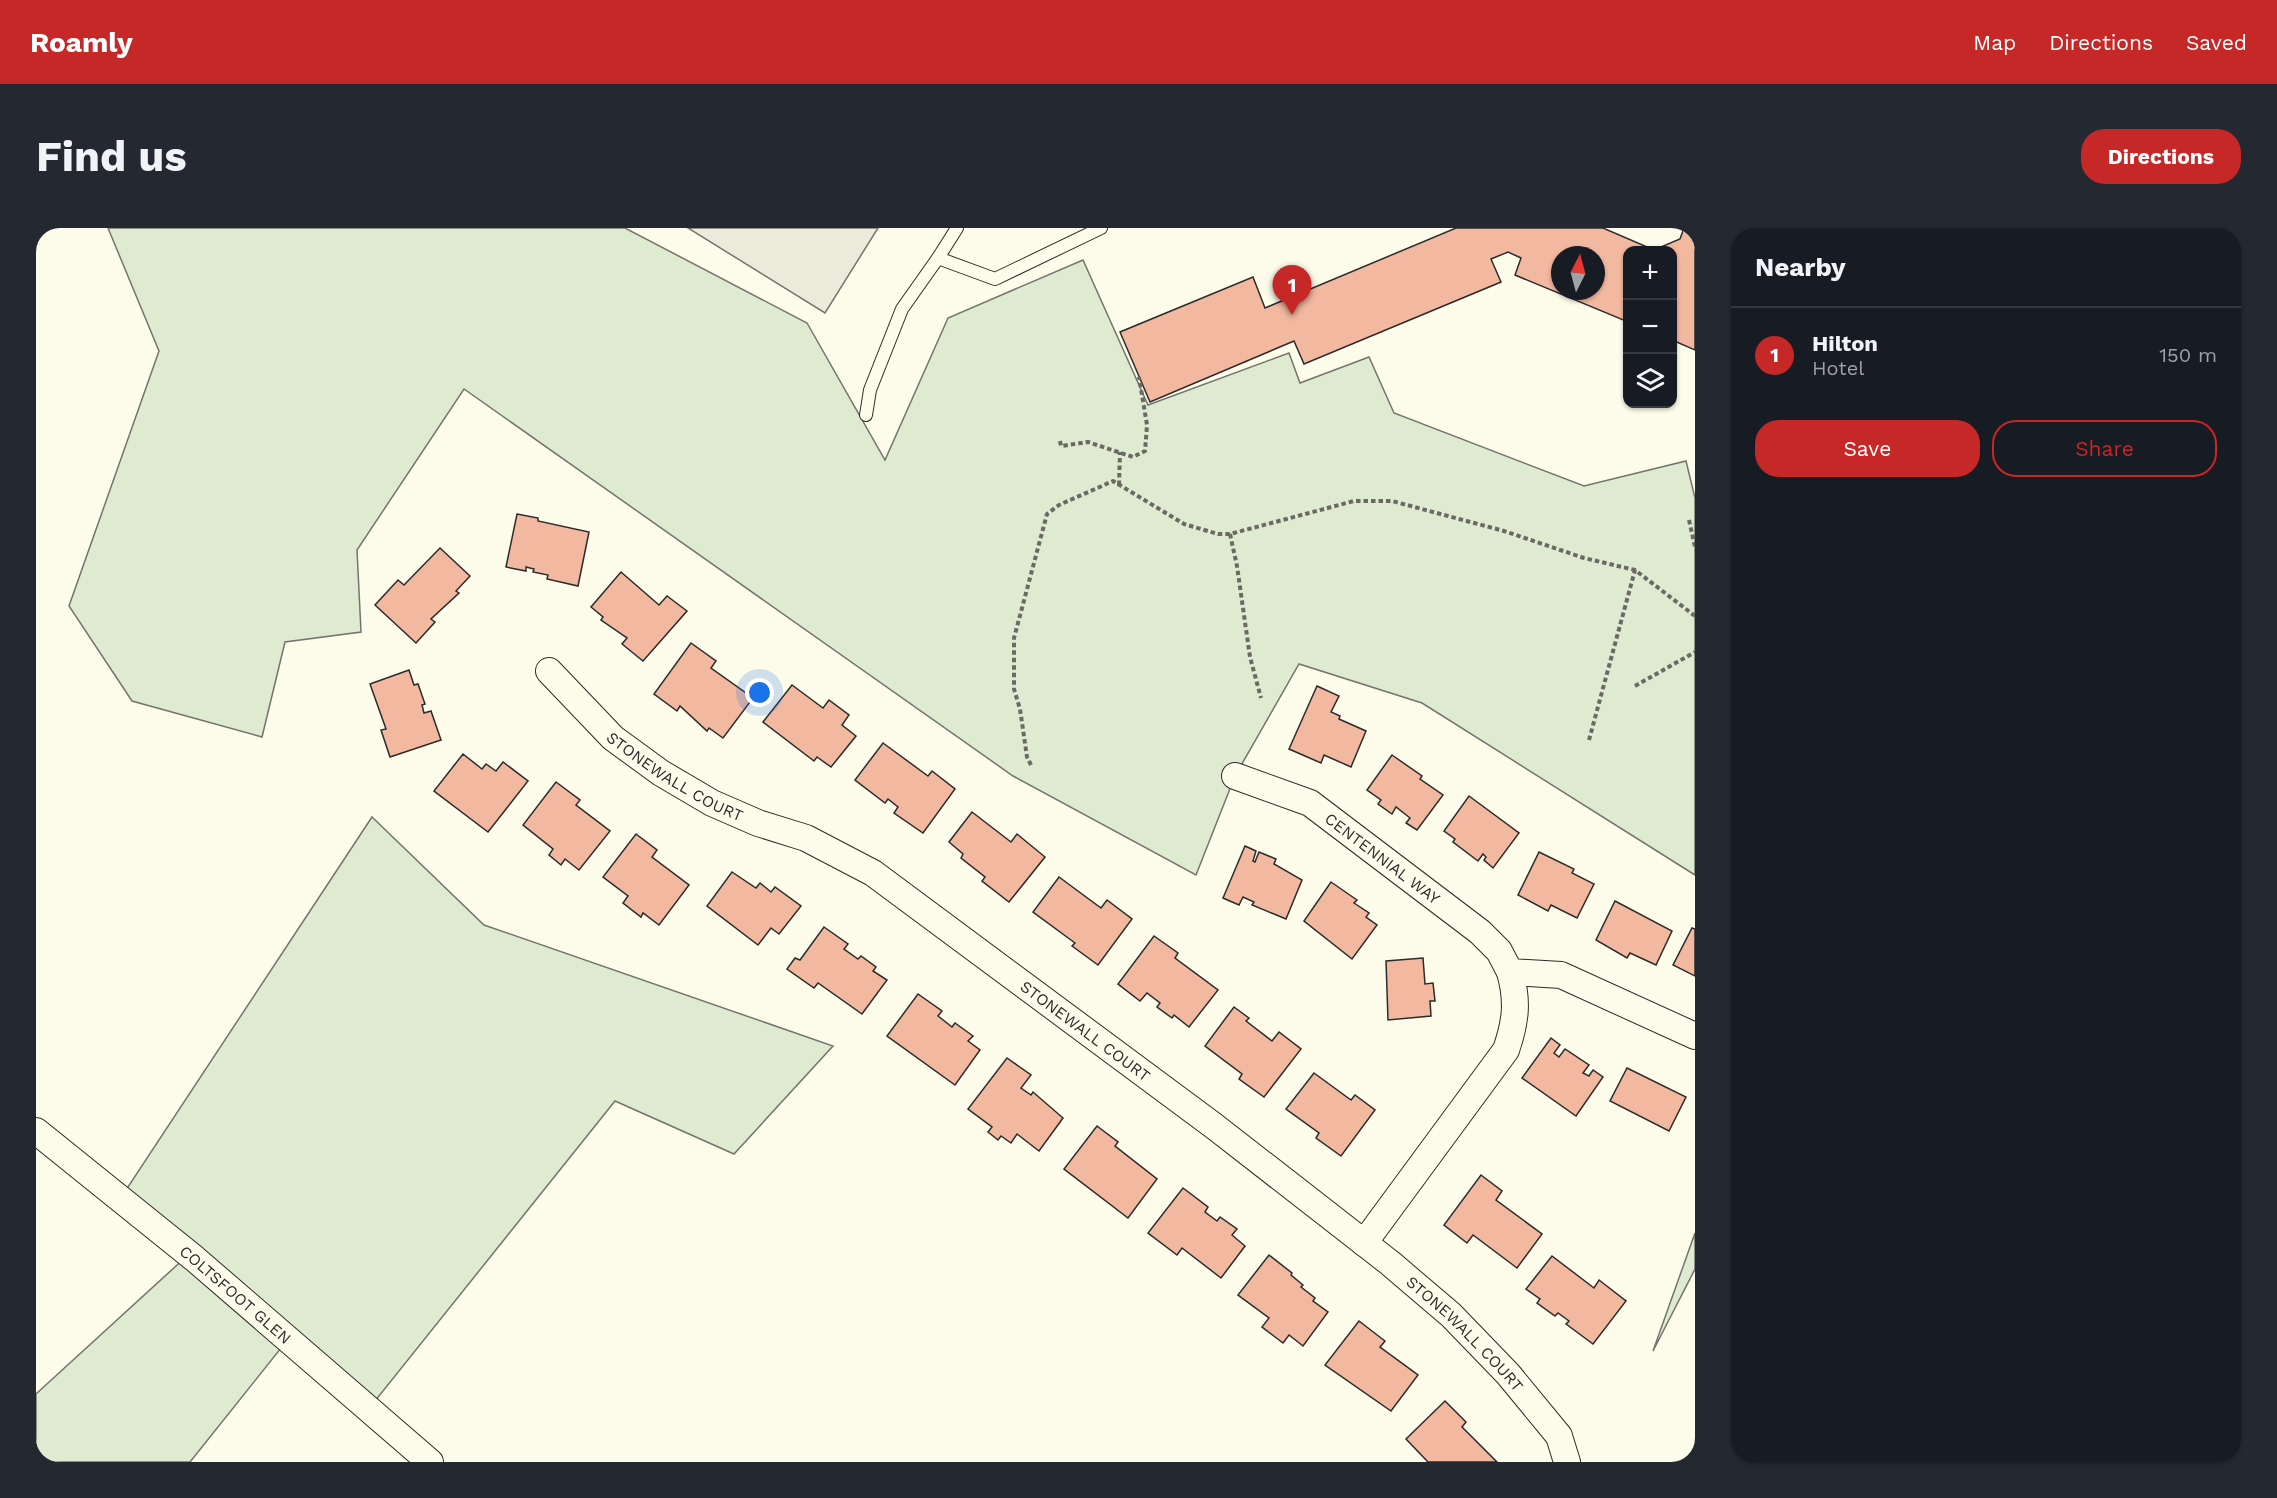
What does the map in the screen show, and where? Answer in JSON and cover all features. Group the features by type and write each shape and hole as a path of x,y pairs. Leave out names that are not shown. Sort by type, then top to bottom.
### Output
{"street":[{"name":"STONEWALL COURT","path":"549,671 613,738 661,773 712,803 758,823 807,838 873,873 1214,1126 1364,1243 1451,1316 1508,1374 1559,1436 1567,1462"},
{"name":"CENTENNIAL WAY","path":"1235,776 1310,803 1480,932 1498,951 1510,972 1516,995 1515,1023 1506,1050 1364,1243"},
{"path":"1510,972 1561,975 1695,1036"},
{"name":"COLTSFOOT GLEN","path":"36,1131 195,1259 430,1462"}],"lane":[{"path":"866,415 870,390 902,309 957,228"},
{"path":"938,258 995,279 1101,228"}],"path":[{"path":"1060,441 1061,446 1088,442 1137,457 1145,451 1147,425 1139,377"},
{"path":"1119,486 1120,452"},
{"path":"1031,765 1014,689 1012,656 1014,638 1044,521 1059,505 1113,481 1184,524 1218,534 1230,534 1354,501 1376,499 1450,515 1584,558 1635,570 1695,616"},
{"path":"1689,520 1695,547"},
{"path":"1230,534 1250,657 1261,698"},
{"path":"1589,740 1635,570"},
{"path":"1635,686 1695,652"}],"green space":[{"path":"108,228 625,228 807,323 885,460 948,318 1083,260 1148,405 1289,353 1300,383 1369,357 1394,413 1584,486 1686,461 1695,498 1695,875 1422,703 1299,664 1235,776 1196,875 1013,776 464,389 357,550 361,632 285,642 262,737 132,701 69,606 159,351"},
{"path":"372,817 484,925 833,1046 734,1154 615,1101 371,1406 289,1338 190,1462 36,1462 36,1394 188,1255 120,1199"},
{"path":"1695,1233 1695,1269 1653,1351"}],"shaded area":[{"path":"688,228 878,228 825,313"}],"building":[{"path":"1456,228 1603,228 1645,246 1623,246 1623,320 1575,300 1605,300 1605,246 1551,246 1551,290 1515,275 1521,258 1508,252 1491,259 1501,282 1304,364 1294,341 1150,402 1120,332 1253,277 1265,308"},
{"path":"1684,228 1695,228 1695,350 1677,342 1677,246 1663,246 1680,239"},
{"path":"517,514 589,532 578,586 547,579 548,575 533,572 534,569 526,567 526,571 506,567"},
{"path":"440,548 470,576 456,591 459,593 431,619 435,622 416,643 375,605 398,580 404,585"},
{"path":"621,572 659,605 667,596 687,611 643,661 622,644 627,638 601,620 603,617 591,607"},
{"path":"691,643 716,661 711,668 753,698 723,738 709,728 707,731 680,706 677,711 654,694"},
{"path":"409,670 414,685 418,684 425,704 422,705 424,713 431,711 441,740 390,757 381,730 386,729 370,684"},
{"path":"792,685 823,708 829,700 849,715 842,725 856,736 831,767 817,757 814,761 763,722"},
{"path":"1317,686 1339,696 1331,712 1340,716 1339,719 1366,731 1351,767 1324,755 1321,763 1289,749"},
{"path":"883,743 928,776 932,771 955,789 923,833 894,813 898,807 888,799 885,803 855,780"},
{"path":"463,754 482,769 486,764 496,771 503,762 528,781 488,832 434,791"},
{"path":"1392,755 1422,776 1420,779 1443,795 1417,830 1406,823 1410,818 1396,807 1392,814 1378,804 1381,800 1367,790"},
{"path":"556,782 580,800 576,805 610,831 579,870 565,859 561,865 549,855 553,849 523,825"},
{"path":"1469,796 1519,833 1493,868 1484,860 1486,857 1483,854 1478,861 1453,842 1455,839 1444,831"},
{"path":"972,812 1011,842 1017,834 1045,857 1009,902 982,881 985,877 961,858 963,854 949,842"},
{"path":"636,834 657,850 652,857 689,885 659,925 643,913 641,917 623,903 628,896 603,877"},
{"path":"1245,846 1256,851 1253,861 1255,862 1259,852 1276,859 1274,864 1302,880 1286,919 1252,905 1254,902 1243,897 1239,905 1223,898"},
{"path":"1539,852 1574,869 1572,873 1594,884 1577,918 1551,905 1548,911 1518,895"},
{"path":"732,872 756,888 760,883 771,892 775,887 801,906 779,934 771,928 758,945 707,906"},
{"path":"1059,877 1101,908 1107,900 1132,919 1098,965 1072,946 1075,943 1033,912"},
{"path":"1331,882 1357,900 1354,903 1369,913 1366,917 1377,925 1352,959 1304,921"},
{"path":"1615,901 1672,931 1656,965 1630,953 1627,958 1596,940"},
{"path":"824,927 848,944 844,949 858,959 861,956 876,967 873,971 887,980 862,1014 818,983 814,988 787,969 795,958 800,960"},
{"path":"1692,928 1695,929 1695,976 1673,965"},
{"path":"1154,936 1178,953 1175,958 1218,990 1189,1027 1174,1015 1172,1018 1157,1007 1160,1003 1147,993 1140,1001 1118,984"},
{"path":"1423,958 1425,984 1433,983 1435,1001 1430,1001 1431,1016 1388,1020 1386,961"},
{"path":"918,994 942,1011 938,1016 952,1027 955,1023 973,1036 968,1041 980,1050 955,1085 887,1036"},
{"path":"1234,1007 1249,1018 1246,1021 1272,1041 1279,1032 1301,1049 1264,1097 1239,1079 1242,1074 1205,1046"},
{"path":"1551,1038 1560,1045 1554,1053 1559,1057 1565,1049 1589,1065 1583,1073 1589,1076 1593,1070 1603,1077 1576,1116 1522,1078"},
{"path":"1007,1058 1031,1075 1021,1088 1031,1095 1033,1092 1063,1118 1039,1151 1017,1134 1011,1143 1001,1136 998,1140 988,1132 992,1127 968,1109"},
{"path":"1627,1068 1686,1097 1669,1131 1610,1101"},
{"path":"1314,1073 1351,1100 1355,1095 1375,1110 1341,1156 1316,1138 1319,1133 1286,1109"},
{"path":"1097,1126 1118,1142 1115,1146 1157,1179 1128,1218 1064,1169"},
{"path":"1481,1175 1502,1191 1496,1200 1542,1234 1517,1268 1473,1235 1467,1243 1444,1225"},
{"path":"1183,1188 1208,1207 1205,1212 1217,1221 1220,1217 1237,1229 1232,1235 1245,1246 1221,1278 1182,1248 1177,1255 1148,1233"},
{"path":"1269,1255 1292,1273 1291,1275 1303,1285 1301,1287 1315,1298 1313,1301 1328,1312 1303,1346 1289,1335 1283,1343 1262,1327 1269,1318 1238,1295"},
{"path":"1552,1256 1594,1288 1599,1280 1626,1301 1593,1344 1566,1324 1569,1321 1558,1313 1555,1316 1537,1303 1540,1299 1526,1289"},
{"path":"1359,1321 1385,1341 1380,1347 1418,1375 1391,1411 1325,1365"},
{"path":"1445,1401 1466,1422 1462,1427 1497,1462 1428,1462 1406,1439"}],"place":[{"name":"Hilton","path":"1292,315"}]}
